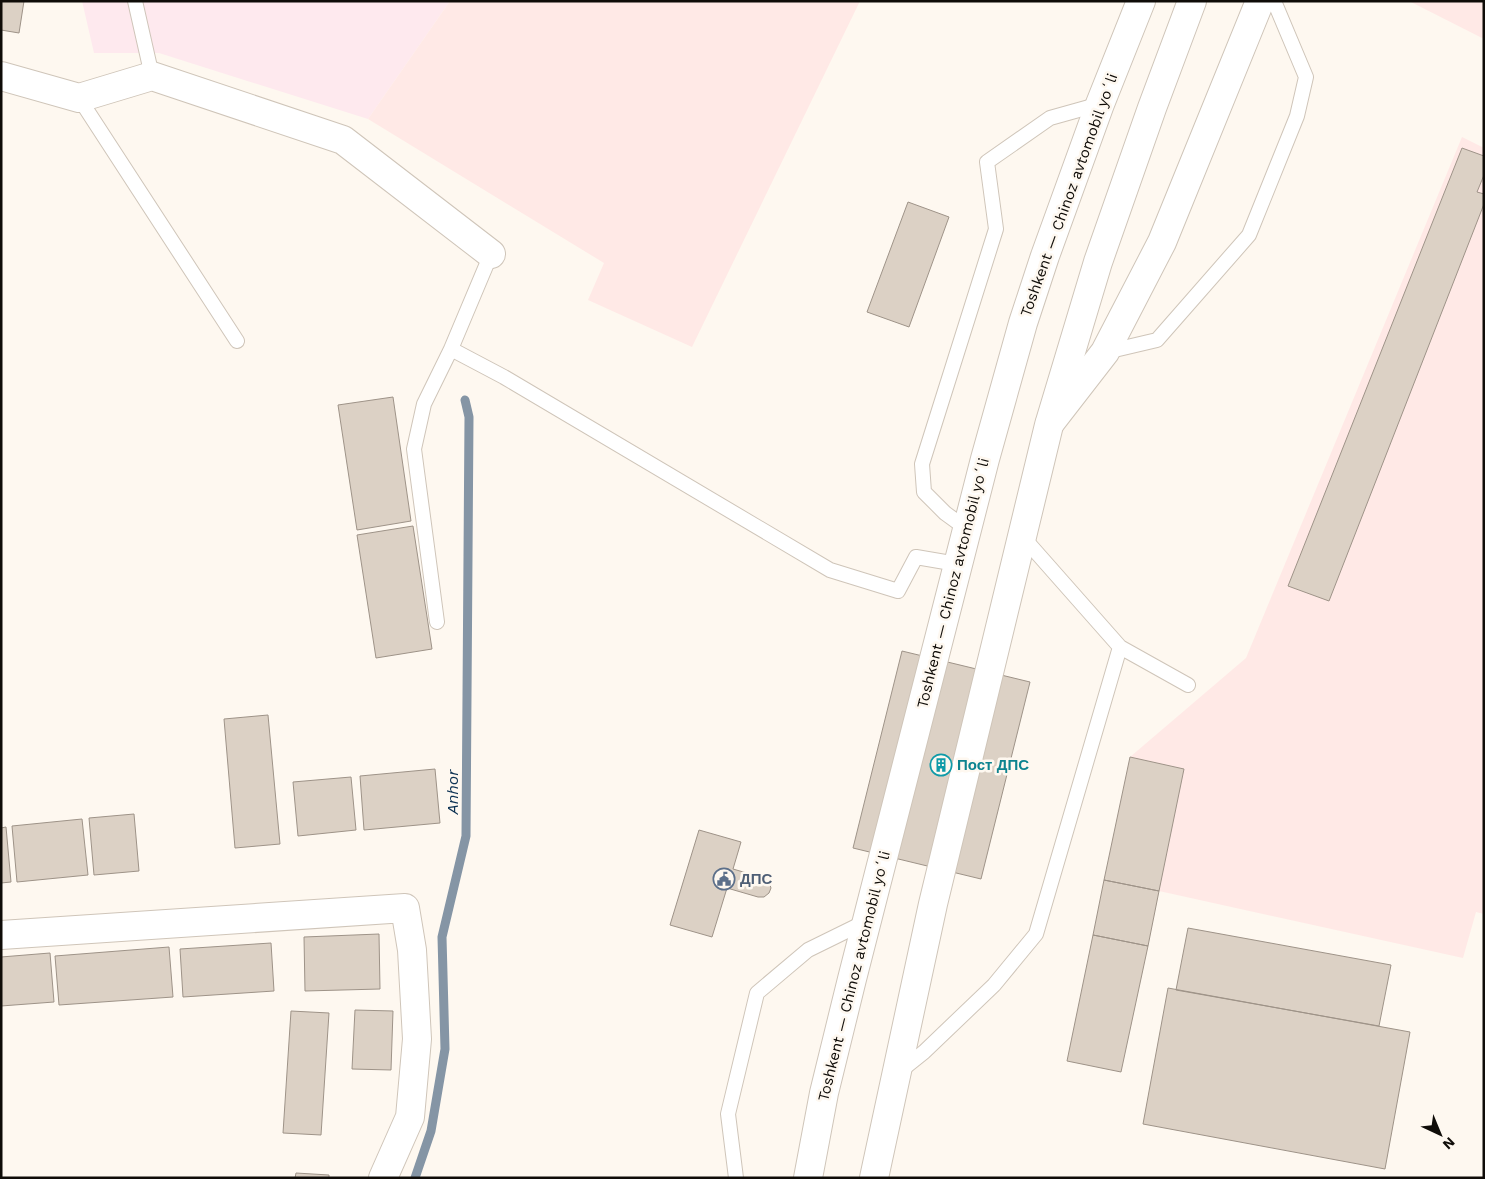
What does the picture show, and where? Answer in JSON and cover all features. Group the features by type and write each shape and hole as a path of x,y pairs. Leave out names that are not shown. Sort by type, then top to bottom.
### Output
{"main road":[{"name":"Toshkent — Chinoz avtomobil yoʻli","path":"808,1178 824,1093 867,921 966,529 1022,323 1100,104 1141,1"},
{"path":"874,1178 933,904 1049,425 1098,262 1192,1"},
{"path":"1049,425 1105,352 1162,242 1260,1"},
{"path":"1,76 79,98 152,76 344,140 491,254"},
{"path":"1,936 405,908 412,950 417,1039 410,1117 383,1178"}],"lane":[{"path":"136,1 152,76"},
{"path":"1105,352 1158,340 1249,235 1298,116 1306,77 1274,1"},
{"path":"79,98 237,341"},
{"path":"966,529 945,513 924,492 922,464 996,229 987,162 1050,118 1100,104"},
{"path":"437,622 414,449 424,404 451,349 491,254"},
{"path":"451,349 512,382 830,570 898,591 916,557 957,564"},
{"path":"1022,536 1120,646 1188,685"},
{"path":"895,1076 924,1052 994,985 1036,934 1120,646"},
{"path":"736,1178 728,1114 757,993 808,950 867,921"}],"shaded area":[{"path":"82,1 450,1 368,119 159,53 94,53"},
{"path":"450,1 860,1 692,347 588,300 604,263 368,119"},
{"path":"1409,1 1484,1 1484,39"},
{"path":"1462,137 1484,148 1484,914 1476,912 1463,958 1159,891 1130,757 1246,658"}],"building":[{"path":"1,1 24,1 19,33 1,30"},
{"path":"1462,148 1484,156 1484,175 1477,192 1484,194 1484,204 1329,601 1288,586"},
{"path":"908,202 949,217 909,327 867,312"},
{"path":"393,397 411,521 357,530 338,405"},
{"path":"413,526 432,649 376,658 357,535"},
{"name":"Пост ДПС","path":"902,651 1030,682 981,879 853,848"},
{"path":"268,715 280,844 235,848 224,719"},
{"path":"1130,757 1184,769 1159,891 1104,880"},
{"path":"435,769 440,823 364,830 360,776"},
{"path":"351,777 356,830 298,836 293,782"},
{"path":"134,814 139,871 94,875 89,818"},
{"path":"82,819 88,875 17,882 12,826"},
{"path":"6,827 11,882 1,883 1,828"},
{"path":"699,830 741,842 733,869 764,878 769,882 771,888 764,897 758,897 727,888 712,937 670,925"},
{"path":"1104,880 1159,891 1148,946 1093,935"},
{"path":"1188,928 1391,965 1379,1026 1176,990"},
{"path":"379,934 380,989 305,991 304,937"},
{"path":"1093,935 1148,946 1121,1072 1067,1061"},
{"path":"271,943 274,991 183,997 180,949"},
{"path":"169,947 173,997 59,1005 55,956"},
{"path":"50,953 54,1002 1,1006 1,957"},
{"path":"1168,988 1410,1032 1385,1169 1143,1124"},
{"path":"355,1010 393,1011 391,1070 352,1069"},
{"path":"291,1011 329,1013 321,1135 283,1133"},
{"path":"296,1173 329,1175 329,1178 295,1178"}],"waterway":[{"name":"Anhor","path":"415,1178 431,1131 445,1049 442,937 466,836 469,417 465,400"}],"place":[{"name":"Пост ДПС","path":"941,765"},
{"name":"ДПС","path":"724,879"}]}
